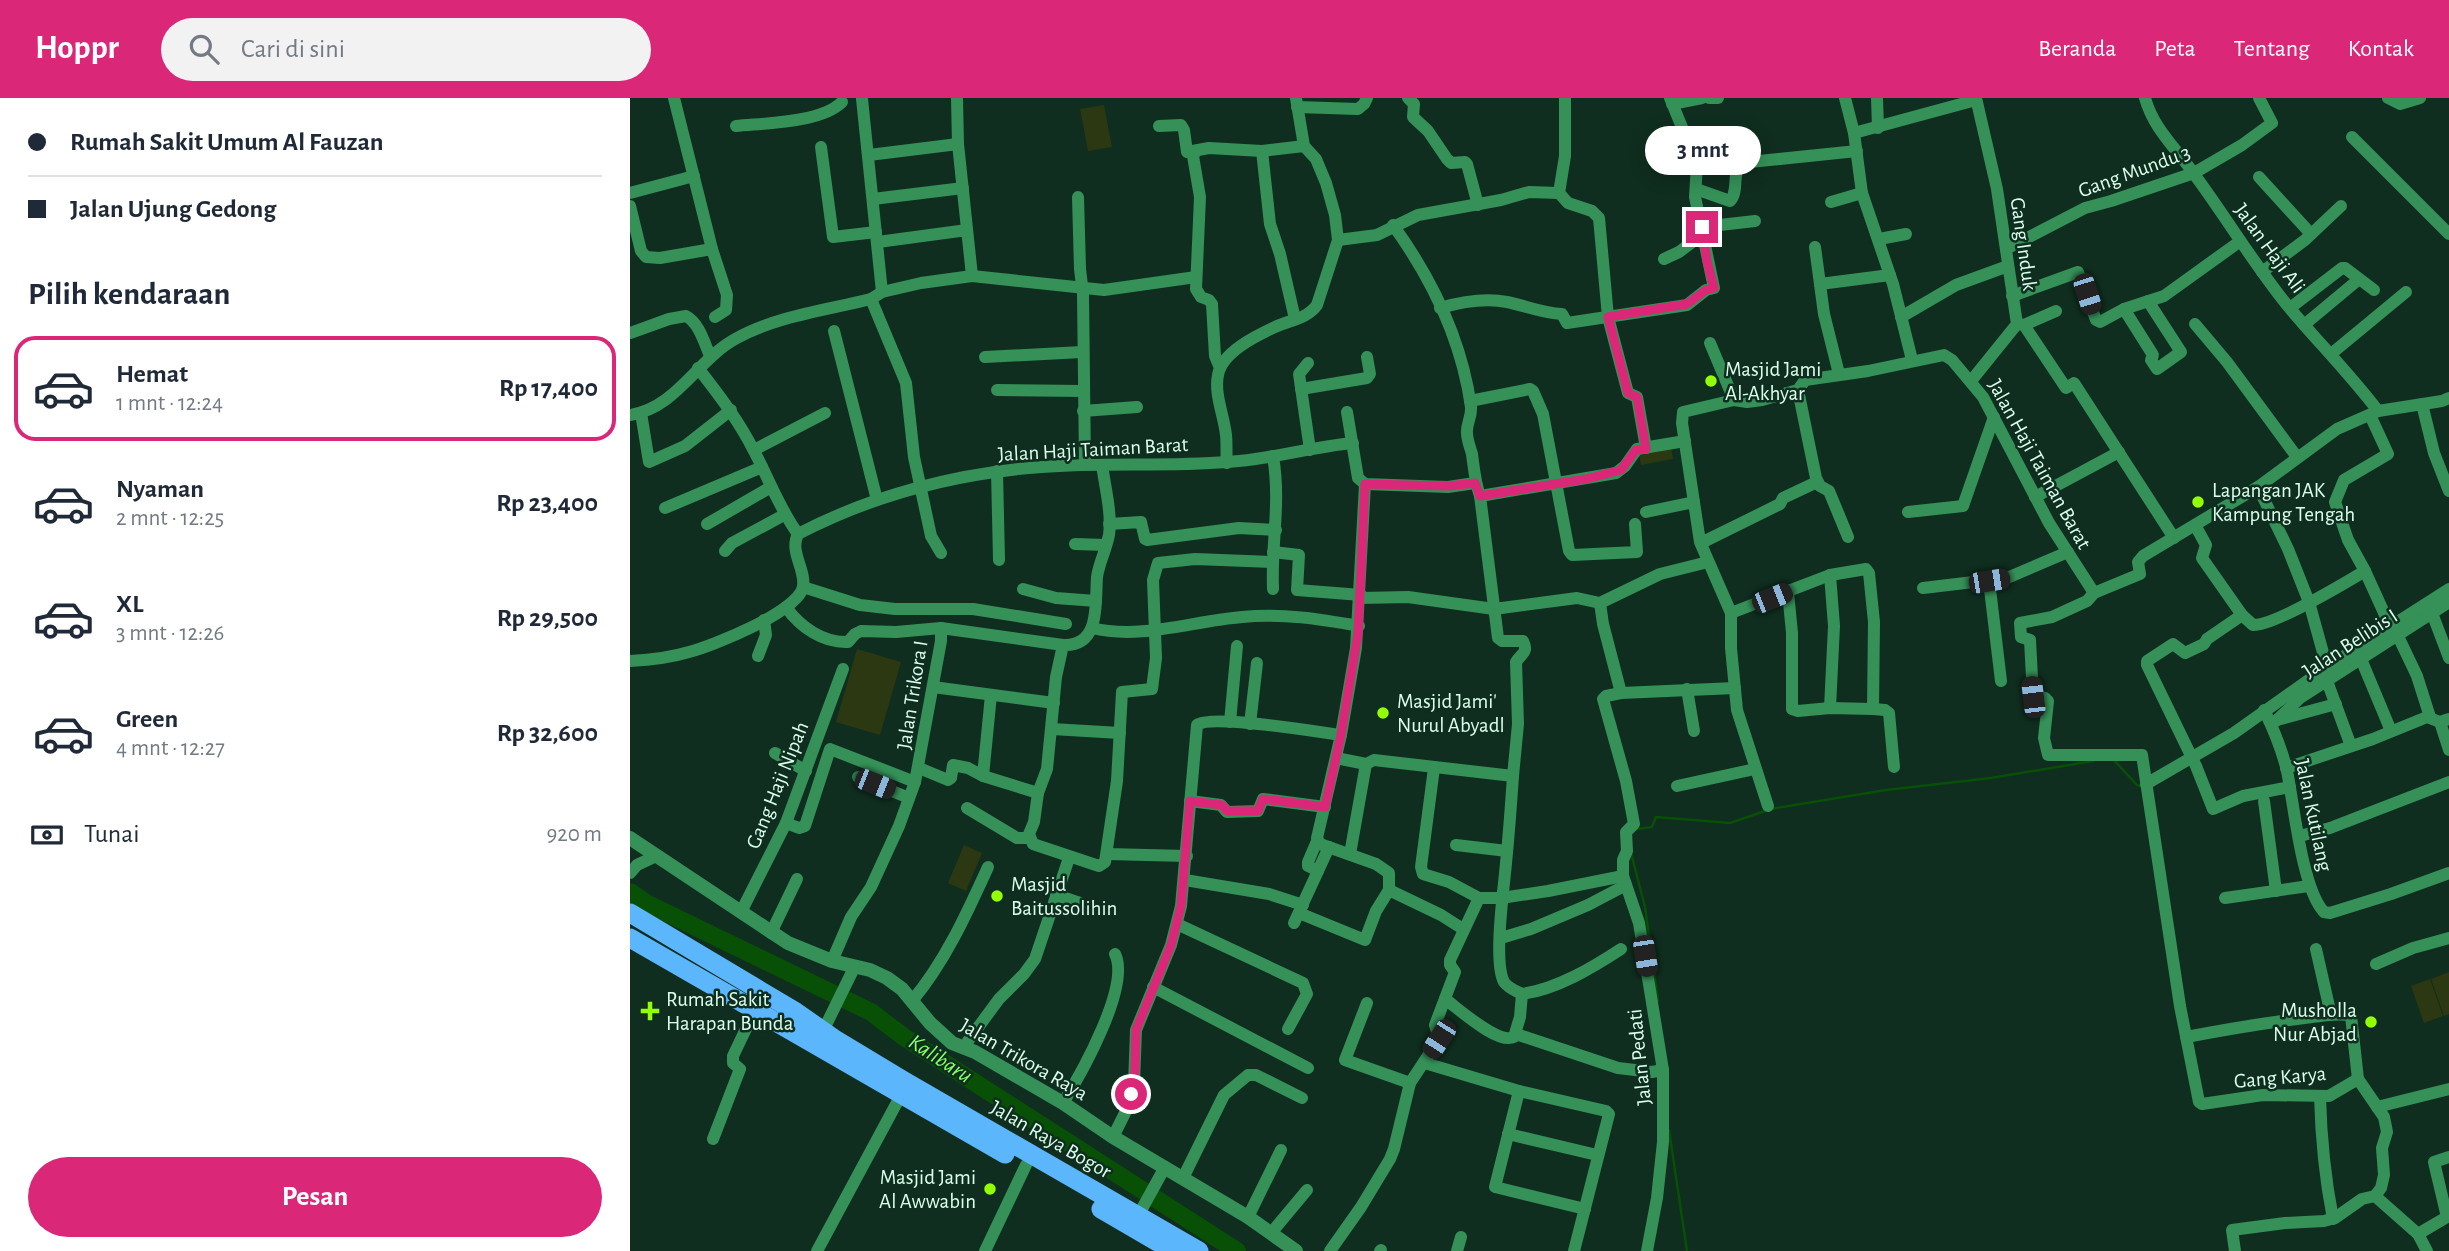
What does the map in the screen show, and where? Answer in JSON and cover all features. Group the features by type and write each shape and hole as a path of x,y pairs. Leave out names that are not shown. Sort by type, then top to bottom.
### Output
{"highway":[{"name":"Jalan Raya Bogor","path":"630,913 796,1012 823,1031 1140,1211 1199,1251"},
{"name":"Jalan Raya Bogor","path":"630,938 1173,1251"}],"street":[{"path":"674,98 726,295 727,306 723,314 715,317"},
{"path":"957,98 958,144 972,276"},
{"path":"1227,463 1226,435 1217,378 1220,368 1239,348 1262,334 1312,312 1338,240 1335,215 1326,183 1316,159 1304,146 1296,103 1358,109 1367,98"},
{"path":"1408,98 1414,104 1413,117 1428,131 1447,159 1451,163 1465,162 1478,205"},
{"path":"1559,193 1565,156 1566,98"},
{"path":"1440,308 1480,301 1505,302 1547,313 1562,314 1567,323 1687,304 1706,290 1714,288 1696,203 1697,164 1671,101 1702,98"},
{"path":"1709,98 1718,98"},
{"path":"1845,98 1854,133 1862,193 1890,275 1912,360"},
{"path":"1877,98 1878,128"},
{"name":"Jalan Haji Ali","path":"2145,98 2160,133 2194,173 2239,242 2290,308 2331,354 2374,413 2388,454 2344,480 2335,502 2348,540 2365,571"},
{"name":"Gang Mundu 3","path":"2006,249 2085,208 2194,173 2242,145 2272,123 2259,98"},
{"path":"2388,98 2400,104 2420,98"},
{"path":"736,126 818,114 834,110 842,100 864,99 877,237 877,295 906,383 912,448 931,536 941,553"},
{"path":"1854,133 1976,99"},
{"name":"Gang Induk","path":"1976,99 1997,189 2012,296 2021,325"},
{"path":"1159,126 1181,125 1187,152 1209,148 1262,151 1304,146"},
{"path":"2352,137 2449,234"},
{"path":"869,155 958,144"},
{"path":"821,147 833,237 877,237 967,230"},
{"path":"1196,151 1193,156 1200,197 1196,277 1198,294 1212,304 1215,356 1220,368"},
{"path":"1262,151 1270,224 1295,319"},
{"path":"1696,189 1730,201 1734,196 1736,169 1740,163 1857,151"},
{"path":"630,192 694,176"},
{"path":"2259,177 2311,234"},
{"path":"873,199 963,188"},
{"path":"1338,240 1377,235 1418,215 1478,205 1529,192 1559,193 1568,203 1592,211 1598,218 1608,317 1628,393 1637,397 1646,449"},
{"path":"1831,202 1862,193"},
{"path":"1078,197 1085,465"},
{"path":"630,206 632,224 641,251 646,257 652,259 712,249"},
{"path":"2262,272 2311,234 2341,206"},
{"path":"1664,259 1679,252 1703,230 1755,221"},
{"path":"1394,225 1417,261 1458,349 1470,401 1472,416 1467,434 1478,490 1499,640 1524,641 1525,652 1516,662 1518,724 1501,898 1500,963 1504,981 1522,994 1544,990 1588,969 1621,949"},
{"path":"1879,239 1906,234"},
{"path":"2012,296 2070,273 2079,273 2098,321 2164,296 2239,242"},
{"path":"1815,247 1824,314 1839,374"},
{"path":"1901,317 1956,285 2008,266"},
{"path":"2290,308 2340,269 2345,268 2374,290"},
{"path":"1820,284 1890,275"},
{"path":"731,410 685,446 649,462 635,414 653,409 666,401 710,356 737,338 772,325 921,283 972,276 1010,279 1044,286 1082,287 1087,290 1196,277"},
{"path":"2304,325 2358,280"},
{"path":"2331,354 2406,292"},
{"path":"2124,309 2145,340 2153,355 2151,360 2157,369 2181,352 2148,301"},
{"path":"1971,381 2021,325 2056,311"},
{"path":"630,333 668,319 686,316 692,319 710,356"},
{"path":"2195,324 2227,362 2297,457"},
{"path":"2021,325 2066,388 2074,383 2174,538"},
{"path":"834,331 877,500"},
{"path":"1710,343 1734,400"},
{"path":"985,357 1082,352"},
{"name":"Jalan Haji Taiman Barat","path":"1768,806 1737,710 1731,613 1701,543 1682,423 1684,412 1734,400 1747,402 1798,390 1805,380 1868,371 1944,355 1971,381 1994,417 2035,498 2094,593"},
{"path":"1301,389 1367,378 1370,374 1367,357"},
{"path":"1308,363 1299,373 1310,450"},
{"path":"630,661 668,658 692,652 764,620 786,607 803,587 795,547 798,534 784,514 754,450 731,410 698,368"},
{"path":"997,390 1083,391"},
{"path":"1470,401 1532,390 1543,414 1569,551 1572,555 1637,552 1635,524"},
{"path":"1798,390 1817,482 1829,491 1848,537"},
{"path":"2235,1251 2232,1230 2333,1219 2362,1199 2375,1196 2381,1188 2384,1175 2382,1148 2387,1132 2384,1117 2358,1079 2351,1016 2331,1015 2271,1021 2186,1037 2140,754 2050,756 2047,753 2044,738 2048,701 2045,698 2033,697 2030,640 2021,637 2020,623 2052,617 2087,601 2094,593 2140,574 2138,560 2258,487 2337,429 2374,413 2449,398"},
{"path":"2422,404 2434,453 2449,491"},
{"path":"1083,411 1137,407"},
{"path":"1347,412 1358,478 1365,484 1448,486 1478,490 1557,483 1616,473 1625,466 1636,450 1685,441"},
{"path":"754,450 825,413"},
{"path":"1908,512 1963,506 1994,417"},
{"name":"Jalan Haji Taiman Barat","path":"798,534 877,500 997,471 1085,465 1227,463 1353,443"},
{"path":"2035,498 2119,452"},
{"path":"1273,456 1278,496 1272,557 1273,589"},
{"path":"941,628 1063,645 1077,644 1092,628 1098,573 1109,524 1102,465"},
{"path":"665,508 762,467"},
{"path":"997,471 999,561"},
{"path":"1701,543 1780,504 1783,498 1817,482"},
{"path":"1299,913 1318,871 1308,866 1308,862 1321,842 1325,807 1341,735 1359,626 1365,484"},
{"path":"707,524 771,486"},
{"path":"2258,487 2285,541 2309,602 2327,667"},
{"path":"1646,512 1694,502"},
{"path":"725,551 732,543 784,514"},
{"path":"1109,524 1141,522 1147,540 1239,528 1276,530"},
{"path":"2195,525 2206,545 2202,558 2249,624 2259,625 2309,602 2365,571 2440,719 2449,750"},
{"path":"1075,544 1106,545"},
{"path":"1923,588 1989,581 2022,573 2068,552"},
{"path":"1028,838 1033,844 1069,858 1102,866 1107,854 1117,781 1122,692 1152,689 1156,659 1153,580 1158,563 1299,555 1297,590 1408,597 1494,609 1577,597 1600,603 1660,575 1708,562"},
{"path":"1731,613 1830,575 1864,568 1869,573 1874,622 1873,709"},
{"path":"1830,575 1834,626 1830,708"},
{"path":"1989,581 2001,681"},
{"path":"803,587 859,605 895,609 973,609 1066,624"},
{"path":"1023,589 1066,599 1096,601"},
{"path":"2269,717 2327,667 2394,630 2449,589"},
{"path":"1788,592 1792,633 1790,706 1798,711 1830,708 1885,710 1889,713 1894,767"},
{"name":"Jalan Belibis I","path":"2269,717 2361,659 2394,630 2449,602"},
{"path":"1600,603 1621,693 1735,688"},
{"name":"Jalan Trikora I","path":"786,607 798,624 818,635 841,642 848,642 861,631 896,632 941,628 915,782 899,827 871,887 857,905 832,961"},
{"path":"2432,613 2449,658"},
{"path":"1092,628 1124,632 1237,617 1279,615 1359,626"},
{"path":"2242,615 2207,639 2204,644 2186,653 2173,644 2147,662 2213,809 2244,796 2290,787"},
{"path":"758,656 766,635 764,620"},
{"path":"1028,838 1034,822 1038,793 1047,769 1056,677 1063,645"},
{"path":"1230,722 1237,646"},
{"path":"2361,659 2391,731"},
{"path":"1250,724 1257,663"},
{"name":"Gang Haji Nipah","path":"741,912 786,823 843,670"},
{"path":"2327,681 2351,746"},
{"path":"933,687 1054,703"},
{"path":"1687,689 1694,731"},
{"name":"Jalan Pedati","path":"1621,693 1603,699 1626,781 1634,824 1626,832 1626,853 1622,864 1639,923 1663,1070 1663,1142 1657,1198 1647,1251"},
{"path":"984,776 991,695"},
{"path":"2146,787 2194,762 2234,733 2269,717 2336,704"},
{"name":"Jalan Kutilang","path":"2269,717 2286,768 2309,886 2324,912 2391,894 2449,873"},
{"path":"2286,768 2391,731 2440,719"},
{"path":"1113,1137 1124,1117 1131,1094 1135,1071 1136,1030 1177,924 1185,880 1197,725 1206,720 1341,735"},
{"path":"1052,729 1120,733"},
{"path":"786,823 799,828 805,826 830,749 915,782"},
{"path":"775,753 806,771"},
{"path":"1336,758 1366,764 1374,760 1513,776"},
{"path":"1350,854 1366,764"},
{"path":"919,768 945,780 951,778 953,765 968,768 984,776 1038,793"},
{"path":"1434,768 1421,872 1458,886 1479,898 1501,898 1625,881"},
{"path":"1677,786 1755,769"},
{"path":"859,777 909,798"},
{"path":"2300,836 2330,828 2449,782"},
{"path":"1190,801 1222,805 1227,811 1258,811 1263,799 1325,807"},
{"path":"2264,802 2276,891"},
{"path":"967,808 1008,834 1017,838 1028,838"},
{"path":"633,841 633,870"},
{"name":"Jalan Trikora Raya","path":"633,841 771,933 807,952 887,978 912,1000 942,1035 1063,1103 1162,1173 1183,1178 1272,1232 1296,1251"},
{"path":"1185,880 1269,894 1299,913 1365,940 1376,911 1389,890 1390,878 1386,870 1321,842"},
{"path":"1456,845 1507,851"},
{"path":"1107,854 1187,856"},
{"path":"633,870 656,856"},
{"path":"965,1048 999,999 1035,959 1069,858"},
{"path":"912,1000 955,934 988,867"},
{"path":"771,933 797,879"},
{"path":"1501,938 1531,929 1588,905 1625,881"},
{"path":"2225,898 2309,886"},
{"path":"1389,890 1441,915 1463,929"},
{"path":"1056,895 1080,903"},
{"path":"1330,1251 1390,1159 1410,1083 1439,1039 1435,1025 1455,972 1450,960 1479,898"},
{"path":"1177,924 1303,983 1307,994 1288,1029"},
{"path":"2376,964 2413,948 2449,938"},
{"path":"2316,949 2331,1015"},
{"path":"1063,1103 1115,998 1118,963 1115,954"},
{"path":"823,1031 855,966"},
{"path":"1153,988 1308,1068"},
{"path":"1445,999 1473,1021 1498,1036 1511,1040 1516,1034 1522,994"},
{"path":"1367,1003 1339,1059 1410,1083"},
{"path":"713,1139 739,1072 738,1065 733,1063 732,1059 755,1010"},
{"path":"1516,1034 1598,1063 1634,1071 1663,1070"},
{"name":"Gang Karya","path":"2186,1037 2199,1102 2202,1104 2263,1095 2331,1096 2358,1079"},
{"path":"1428,1064 1519,1091 1494,1184 1496,1188 1585,1209"},
{"path":"1183,1178 1224,1095 1248,1075 1256,1075 1302,1098"},
{"path":"2377,1107 2449,1088"},
{"name":"Jalan Pedati","path":"1519,1091 1608,1113 1574,1251"},
{"path":"817,1251 901,1095"},
{"path":"2319,1096 2322,1149 2326,1160 2333,1219"},
{"path":"1508,1134 1597,1155"},
{"path":"1248,1217 1281,1150"},
{"path":"2417,1234 2447,1217 2434,1162 2449,1157"},
{"path":"985,1251 1027,1165"},
{"path":"1140,1211 1162,1173"},
{"path":"1272,1232 1307,1190"},
{"path":"2375,1196 2417,1234 2427,1251"},
{"path":"1457,1251 1461,1237"}],"green space":[{"path":"1104,105 1112,147 1088,151 1080,109"},
{"path":"1671,447 1673,459 1641,465 1639,453"},
{"path":"857,649 901,662 880,735 836,722"},
{"path":"964,845 982,853 966,891 948,883"},
{"path":"2449,972 2449,1014 2444,1016 2431,979"},
{"path":"2430,979 2443,1016 2424,1023 2411,986"}],"waterway":[{"path":"2113,759 2137,785 2144,787"},
{"path":"1771,809 2093,761"},
{"path":"1637,829 1652,827 1656,817 1730,823 1765,811"},
{"path":"1631,853 1645,907 1658,1001"},
{"name":"Kalibaru","path":"630,892 646,903 871,1012 904,1037 1237,1251"},
{"path":"1669,1130 1687,1251"}],"place":[{"name":"Masjid Jami Al-Akhyar","path":"1711,381"},
{"name":"Lapangan JAK Kampung Tengah","path":"2198,502"},
{"name":"Masjid Jami' Nurul Abyadl","path":"1383,713"},
{"name":"Masjid Baitussolihin","path":"997,896"},
{"name":"Rumah Sakit Harapan Bunda","path":"650,1011"},
{"name":"Musholla Nur Abjad","path":"2371,1022"},
{"name":"Masjid Jami Al Awwabin","path":"990,1189"}],"route":[{"path":"1131,1094 1134,1084 1136,1030 1171,945 1181,906 1190,801 1222,805 1225,811 1255,812 1263,799 1325,807 1341,735 1358,634 1365,484 1448,486 1475,483 1480,496 1586,479 1621,470 1636,450 1646,449 1637,397 1628,393 1608,317 1687,304 1706,290 1714,288 1702,227"}]}
